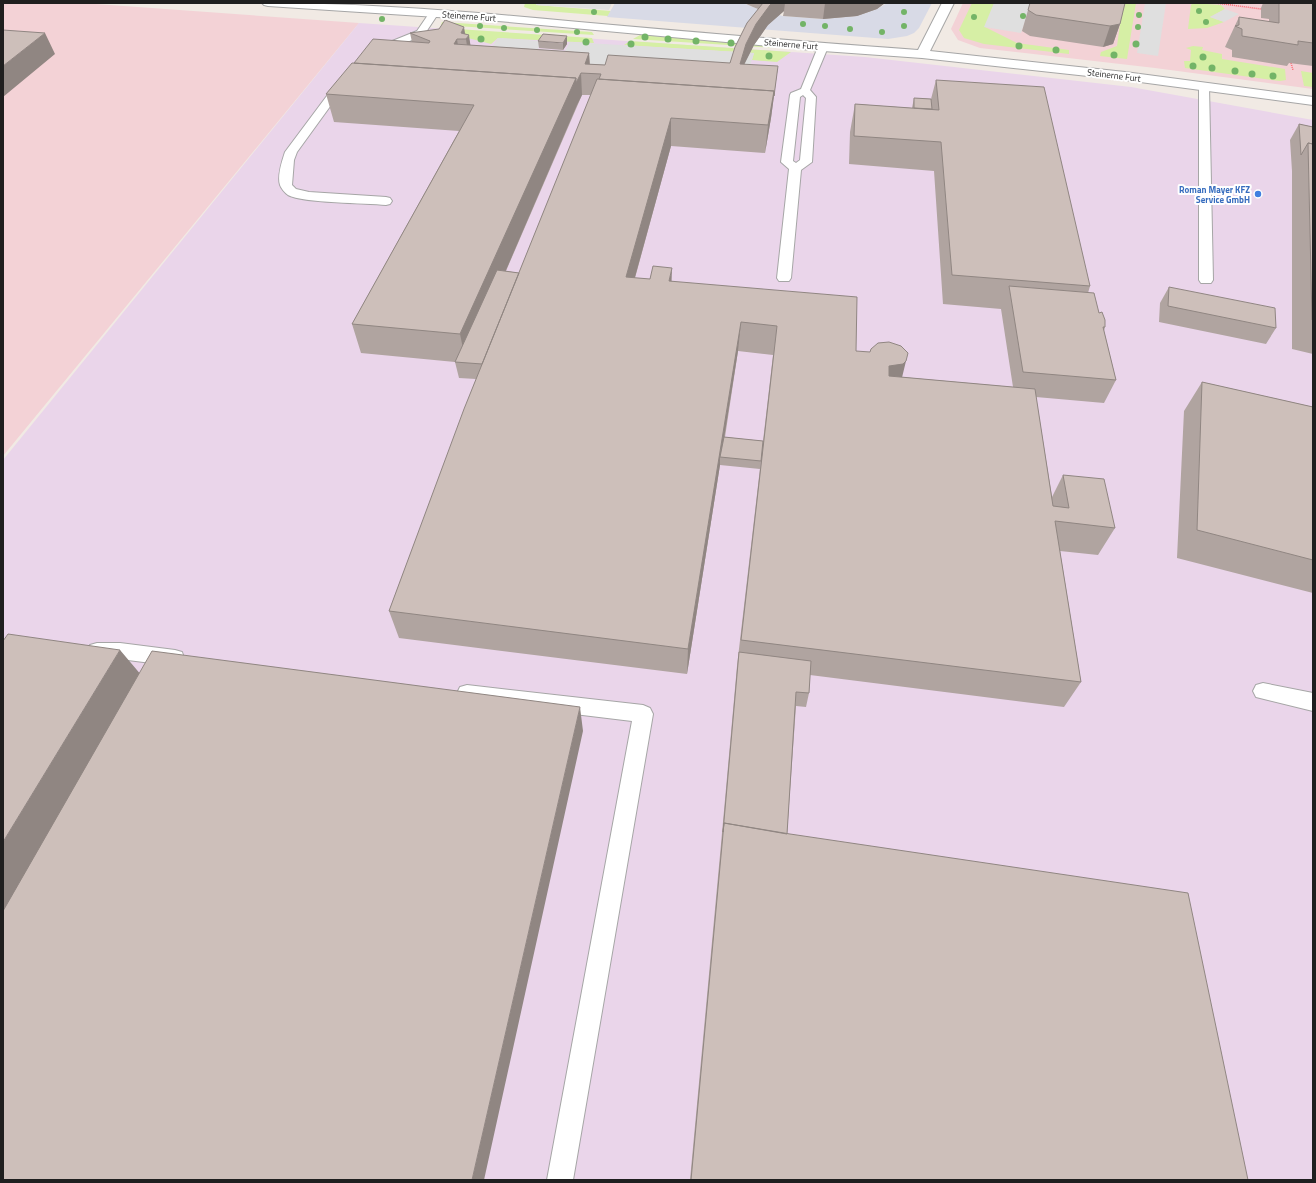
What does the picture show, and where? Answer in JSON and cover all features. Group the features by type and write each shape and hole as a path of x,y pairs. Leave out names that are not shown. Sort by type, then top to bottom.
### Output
{"street":[{"name":"Steinerne Furt","path":"268,3 341,5 823,47 922,54 1117,75 1313,101"},
{"path":"922,54 948,3"}],"lane":[{"path":"370,54 421,33 433,14"},
{"path":"795,168 787,162 795,95 805,91 823,47"},
{"path":"348,76 291,152 288,160 285,181 286,186 292,192 309,196 386,201"},
{"path":"1204,86 1206,280"},
{"path":"795,168 806,162 811,97 805,91"},
{"path":"784,278 795,168"},
{"path":"81,652 120,651 191,660"},
{"path":"445,690 643,714 560,1180"},
{"path":"1263,692 1313,702"}],"path":[{"path":"1216,3 1261,10"}],"shaded area":[{"path":"3,3 82,3 359,23 3,456"},
{"path":"537,3 612,3 609,10 536,5"},
{"path":"615,3 743,3 763,11 783,16 823,19 857,16 877,9 887,3 932,3 919,28 914,33 907,36 888,39 607,17"},
{"path":"963,3 1313,3 1313,89 1155,68 980,48 958,40 951,29"},
{"path":"994,3 1032,3 1021,33 984,27"},
{"path":"1145,3 1166,3 1158,56 1137,53"},
{"path":"1225,9 1239,14 1224,22 1210,17"},
{"path":"359,23 865,57 1131,87 1313,120 1313,1180 3,1180 3,460"},
{"path":"498,38 541,41 538,49 565,51 570,42 754,53 745,82 481,64"}],"green space":[{"path":"525,3 611,11 608,16 533,10 524,7"},
{"path":"972,3 994,4 985,27 1017,43 1069,50 1069,54 984,44 964,38 959,30"},
{"path":"1075,3 1136,3 1127,59 1100,56 1101,52 1117,46 1122,10"},
{"path":"1193,3 1221,5 1225,9 1210,17 1224,22 1207,28 1188,29 1191,5"},
{"path":"442,22 592,32 594,35 441,25"},
{"path":"442,28 592,38 594,43 498,38 491,44 468,38"},
{"path":"640,35 787,46 794,49 633,39"},
{"path":"630,41 791,52 777,62 752,60 754,53 624,45"},
{"path":"1193,46 1203,47 1202,50 1222,54 1222,59 1285,69 1286,80 1280,81 1185,68 1184,61 1190,61 1191,50 1186,48"},
{"path":"1301,71 1313,73 1313,87 1304,86"}],"building":[{"path":"763,3 772,3 756,24 746,44 740,64 778,66 774,96 774,91 599,79 601,74 581,73 576,83 576,78 354,63 373,39 429,43 430,41 410,33 439,29 445,20 464,27 461,33 469,35 466,39 457,39 454,44 589,53 585,64 605,65 608,55 730,63 735,47 747,23"},
{"path":"1030,3 1125,3 1120,24 1110,26 1036,15 1028,10"},
{"path":"1279,3 1313,3 1313,43 1298,41 1298,45 1242,36 1242,29 1235,26 1239,25 1239,17 1279,23"},
{"path":"3,30 45,33 3,66"},
{"path":"543,34 567,36 563,43 538,41"},
{"path":"352,63 576,78 460,334 352,324 474,105 326,94"},
{"path":"597,79 774,91 768,125 671,118 626,277 650,279 653,266 672,268 669,281 857,297 856,351 870,352 871,349 878,343 889,342 901,346 908,353 906,361 903,364 889,366 889,376 1035,389 1053,506 1069,508 1063,475 1104,479 1115,528 1055,521 1081,682 741,640 777,326 741,322 688,649 389,611 464,409"},
{"path":"936,80 1044,87 1090,286 952,275 941,142 854,136 855,104 939,110"},
{"path":"914,98 931,99 932,109 914,108"},
{"path":"1299,124 1313,127 1313,144 1308,143 1301,155"},
{"path":"1308,143 1313,144 1313,320 1312,320"},
{"path":"497,270 519,273 482,364 455,362"},
{"path":"1009,286 1094,293 1099,313 1102,312 1105,320 1105,327 1103,327 1116,380 1023,372"},
{"path":"1169,287 1275,308 1276,328 1168,306"},
{"path":"1202,382 1313,407 1313,560 1197,530"},
{"path":"724,437 763,441 761,461 720,457"},
{"path":"8,634 120,650 3,842 3,641"},
{"path":"152,651 580,707 472,1180 3,1180 3,911"},
{"path":"739,652 811,661 809,693 796,692 787,834 724,823 723,832"},
{"path":"724,823 1188,893 1248,1180 691,1180"}],"place":[{"name":"Roman Mayer KFZ Service GmbH","path":"1258,194"}]}
